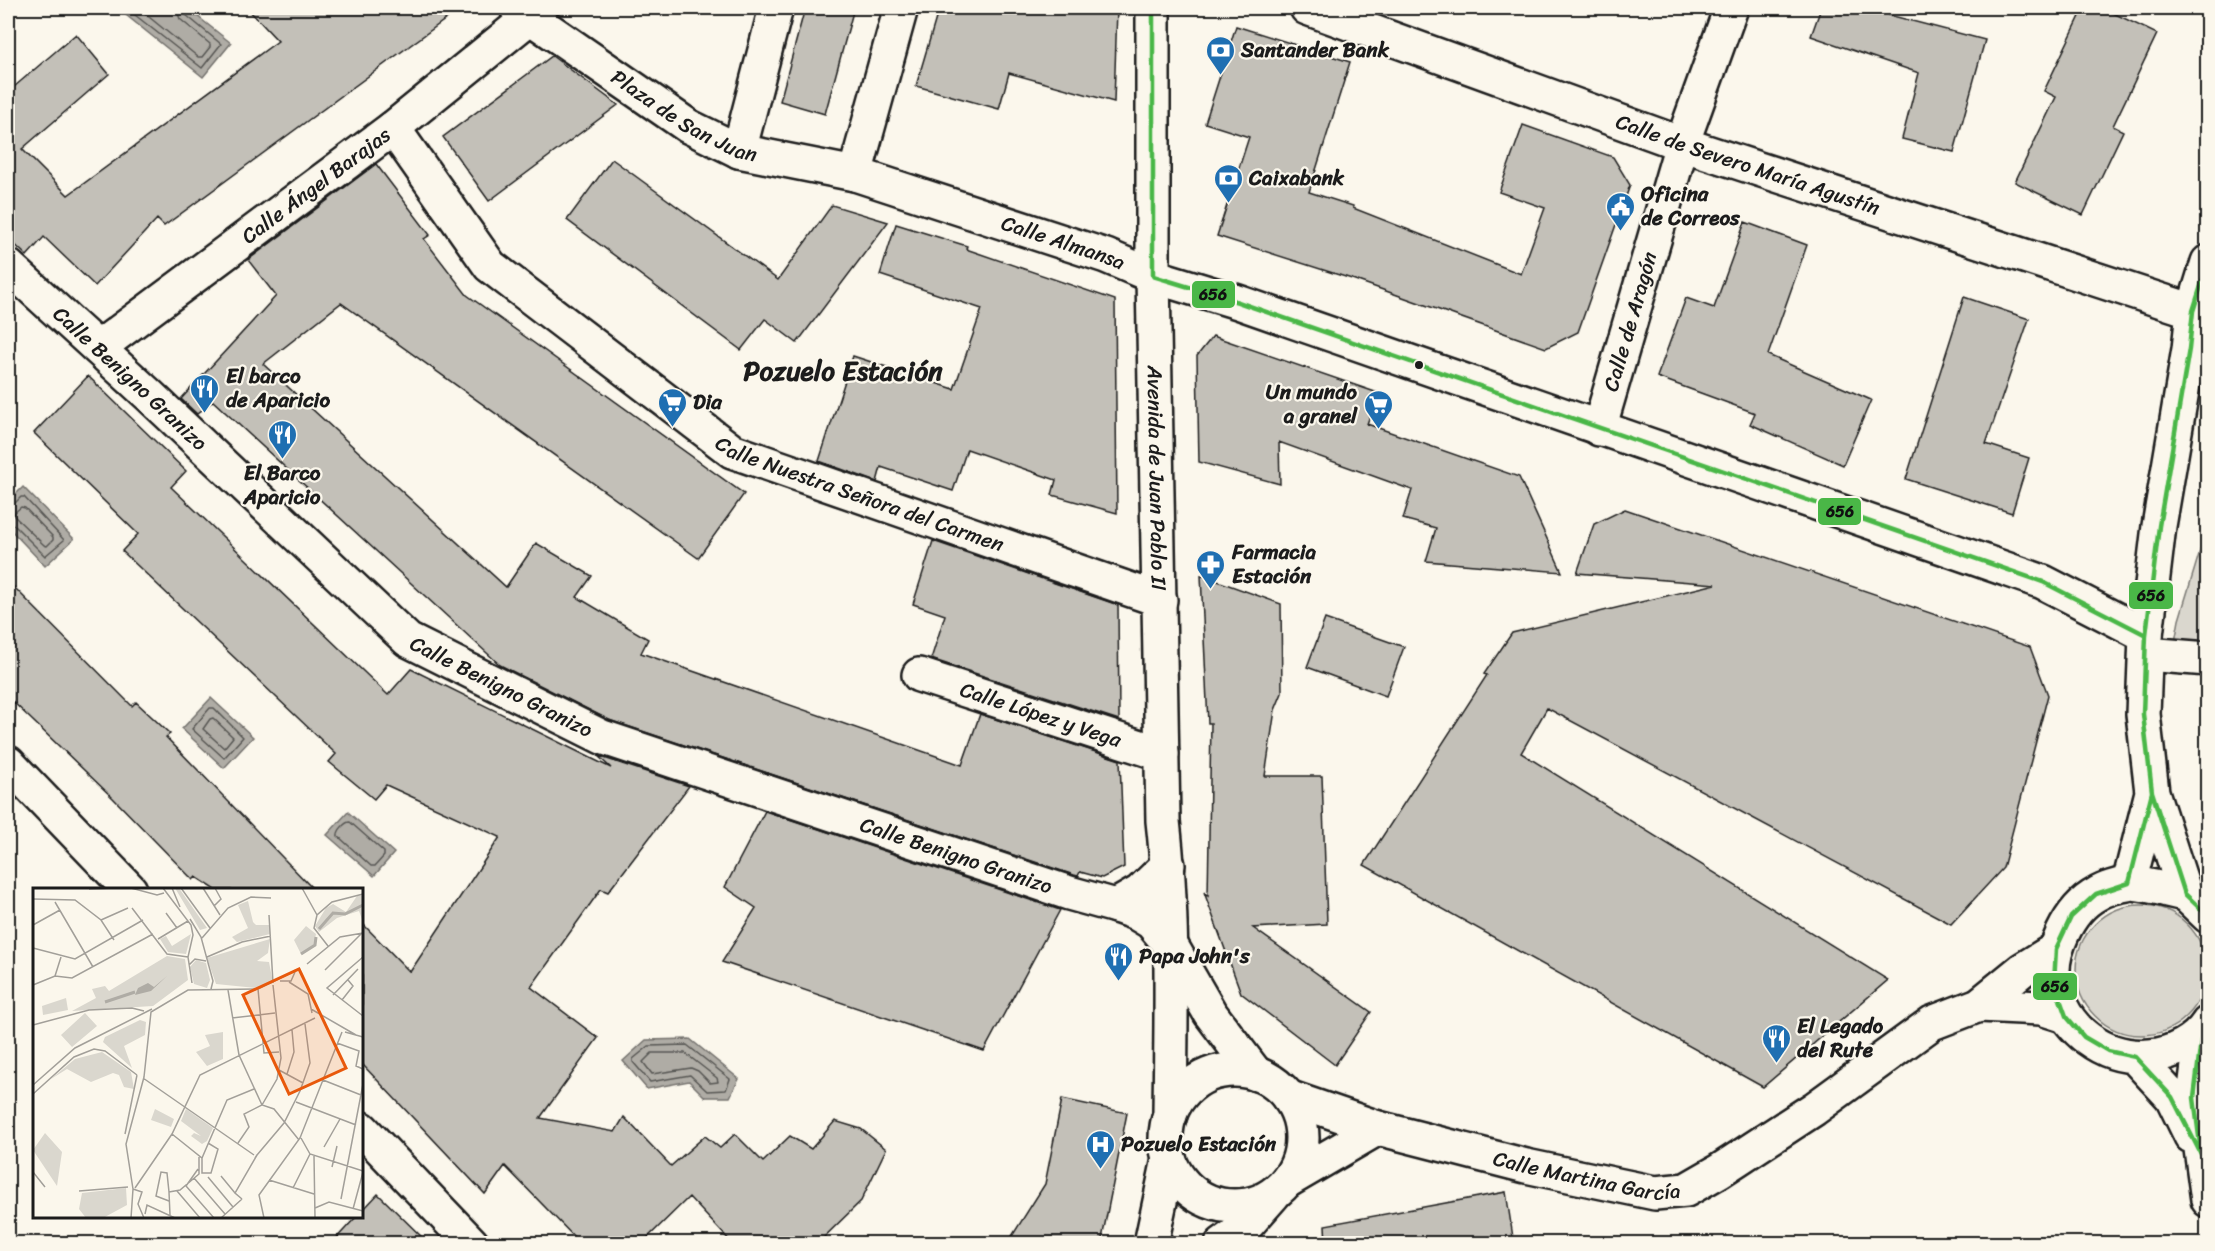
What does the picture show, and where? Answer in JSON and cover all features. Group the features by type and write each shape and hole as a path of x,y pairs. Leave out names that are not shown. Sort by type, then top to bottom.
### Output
{"street":[{"path":"739,151 776,8"},
{"path":"855,174 901,8"},
{"name":"Avenida de Juan Pablo II","path":"1153,8 1154,276 1163,821 1172,947 1170,1115"},
{"name":"Calle de Severo María Agustín","path":"1307,8 1682,144 2193,311"},
{"name":"Calle de Aragón","path":"1599,429 1682,144 1731,8"},
{"name":"Plaza de San Juan","path":"523,12 688,126 739,151 855,174"},
{"name":"Calle Ángel Barajas","path":"98,348 393,128 523,12"},
{"name":"Calle Nuestra Señora del Carmen","path":"393,128 490,266 732,451 1160,600"},
{"name":"Calle Almansa","path":"855,174 1106,256 1154,276 1238,302 2043,582 2146,644"},
{"path":"2196,905 2152,792 2144,714 2146,644 2159,526 2193,311 2208,262"},
{"name":"Calle Benigno Granizo","path":"8,266 408,640 602,736 1136,914 1151,922 1172,947"},
{"path":"2146,644 2208,659"},
{"name":"Calle López y Vega","path":"919,675 1162,754"},
{"path":"8,763 128,888"},
{"path":"2129,883 2152,792"},
{"path":"1116,906 1140,892 1168,866"},
{"path":"2196,905 2129,883 2097,894 2071,917 2056,949 2054,983 2066,1016 2084,1037 2108,1051 2135,1057 2159,1055 2182,1047 2205,1028"},
{"name":"Avenida de Juan Pablo II","path":"1172,947 1210,1013 1256,1074"},
{"path":"1979,1005 2022,970 2056,949"},
{"path":"1979,1005 2041,1008 2066,1016"},
{"name":"Calle Martina García","path":"1288,1097 1378,1128 1526,1167 1655,1193 1686,1190 1814,1109 1932,1023 1979,1005"},
{"path":"2205,1028 2194,1098 2208,1200"},
{"path":"2135,1057 2172,1097 2202,1156"},
{"path":"1151,1244 1169,1160 1166,1137 1170,1115 1180,1097 1195,1082 1215,1073 1236,1070 1256,1074 1275,1084 1288,1097 1299,1118 1302,1140 1298,1161 1281,1187 1244,1228 1222,1244"},
{"path":"1169,1160 1179,1178 1194,1194 1213,1204 1234,1207 1256,1203 1378,1128"},
{"path":"363,1131 471,1244"}],"shaded area":[{"path":"2207,528 2207,649 2175,642 2179,620"},
{"path":"2141,905 2166,910 2187,924 2201,945 2206,970 2201,995 2187,1016 2166,1030 2141,1035 2116,1030 2095,1016 2081,995 2076,970 2081,945 2095,924 2116,910"}],"water":[{"path":"125,8 187,8 231,43 203,77 121,11"},
{"path":"23,487 74,539 45,566 8,527 8,502"},
{"path":"211,698 253,737 224,768 182,729"},
{"path":"348,812 394,853 374,876 327,835"},
{"path":"690,1039 739,1079 730,1097 705,1097 689,1081 647,1089 623,1061 646,1040"}],"building":[{"path":"247,8 461,8 164,226 157,219 95,286 44,237 27,256 8,238 8,92 76,34 109,74 22,149 68,195 278,41"},
{"path":"805,8 854,8 825,114 780,101"},
{"path":"939,8 1117,8 1114,102 1009,73 999,109 916,86"},
{"path":"1821,8 1891,8 1889,15 1985,40 1954,152 1902,139 1919,73 1811,36"},
{"path":"2084,8 2103,8 2157,34 2113,126 2123,131 2083,215 2015,182 2056,97 2044,91"},
{"path":"1236,26 1350,62 1309,192 1353,206 1353,208 1521,274 1545,208 1499,192 1523,125 1613,157 1630,185 1578,332 1546,348 1355,280 1217,236 1249,137 1205,123"},
{"path":"552,56 618,105 489,201 443,137"},
{"path":"612,159 778,280 832,205 888,222 797,343 765,319 741,350 567,220"},
{"path":"376,164 430,235 424,239 467,295 744,494 698,558 341,303 263,364 506,587 536,543 592,576 577,597 648,639 641,653 962,765 980,714 1120,760 1124,867 1102,878 1080,872 1078,876 1074,875 609,720 500,665 213,401 197,414 181,399 276,296 248,260"},
{"path":"1745,222 1807,245 1768,355 1871,400 1843,465 1750,424 1755,413 1657,377 1686,298 1714,308"},
{"path":"896,224 967,246 966,249 1115,300 1117,513 1052,495 1056,480 967,449 953,491 881,467 877,482 819,461 853,356 954,389 982,309 880,275"},
{"path":"1964,297 2029,319 1986,444 2029,458 2012,513 1906,479"},
{"path":"1213,336 1378,393 1367,424 1519,477 1562,572 1426,561 1436,528 1403,519 1412,490 1279,442 1280,484 1199,462 1197,356"},
{"path":"88,376 186,471 171,487 388,695 411,669 611,768 598,756 689,786 608,892 601,889 531,987 598,1038 540,1118 615,1132 624,1117 671,1166 705,1136 720,1148 735,1134 763,1162 790,1136 811,1149 835,1121 861,1129 886,1149 861,1201 817,1244 733,1244 689,1197 641,1244 581,1244 505,1166 485,1194 363,1065 363,924 410,972 500,837 386,785 374,799 329,762 336,754 122,551 138,534 34,433"},
{"path":"1625,509 2030,647 2048,695 2003,868 1951,924 1547,708 1521,753 1888,980 1763,1087 1364,865 1512,633 1716,584 1577,573 1594,524"},
{"path":"933,541 1118,605 1119,720 931,659 945,615 913,604"},
{"path":"1201,575 1281,604 1282,693 1275,710 1265,776 1322,776 1327,924 1253,928 1371,1012 1335,1065 1241,993 1204,892 1208,896 1211,723 1208,723"},
{"path":"8,581 132,706 136,702 170,734 166,737 312,888 213,888 196,877 193,880 113,798 8,697"},
{"path":"1325,619 1404,647 1386,696 1307,667"},
{"path":"765,811 1060,910 984,1051 722,962 756,908 725,887"},
{"path":"1062,1099 1127,1113 1101,1244 1007,1244 1045,1184"},
{"path":"1506,1192 1514,1244 1326,1244 1325,1225"},
{"path":"378,1194 429,1244 331,1244 355,1218 363,1218 363,1210"}],"transit line":[{"name":"656","path":"1153,8 1153,276 1238,302 2043,582 2146,635"},
{"name":"656","path":"2208,264 2193,311 2189,349 2159,526 2146,635 2143,714 2152,792 2185,894 2208,916"},
{"name":"656","path":"2152,792 2129,883 2096,894 2071,917 2056,949 2054,983 2066,1016 2084,1037 2108,1051 2135,1057 2172,1097 2202,1156"},
{"name":"656","path":"2201,1152 2194,1098 2202,1032 2208,1024"}],"place":[{"name":"Santander Bank","path":"1220,76"},
{"name":"Caixabank","path":"1228,204"},
{"name":"Oficina de Correos","path":"1620,232"},
{"name":"El barco de Aparicio","path":"205,414"},
{"name":"Dia","path":"672,428"},
{"name":"Un mundo a granel","path":"1378,430"},
{"name":"El Barco Aparicio","path":"282,460"},
{"name":"Farmacia Estación","path":"1211,590"},
{"name":"Papa John's","path":"1118,982"},
{"name":"El Legado del Rute","path":"1776,1064"},
{"name":"Pozuelo Estación","path":"1100,1170"}],"district":[{"name":"Pozuelo Estación","path":"843,371"}]}
